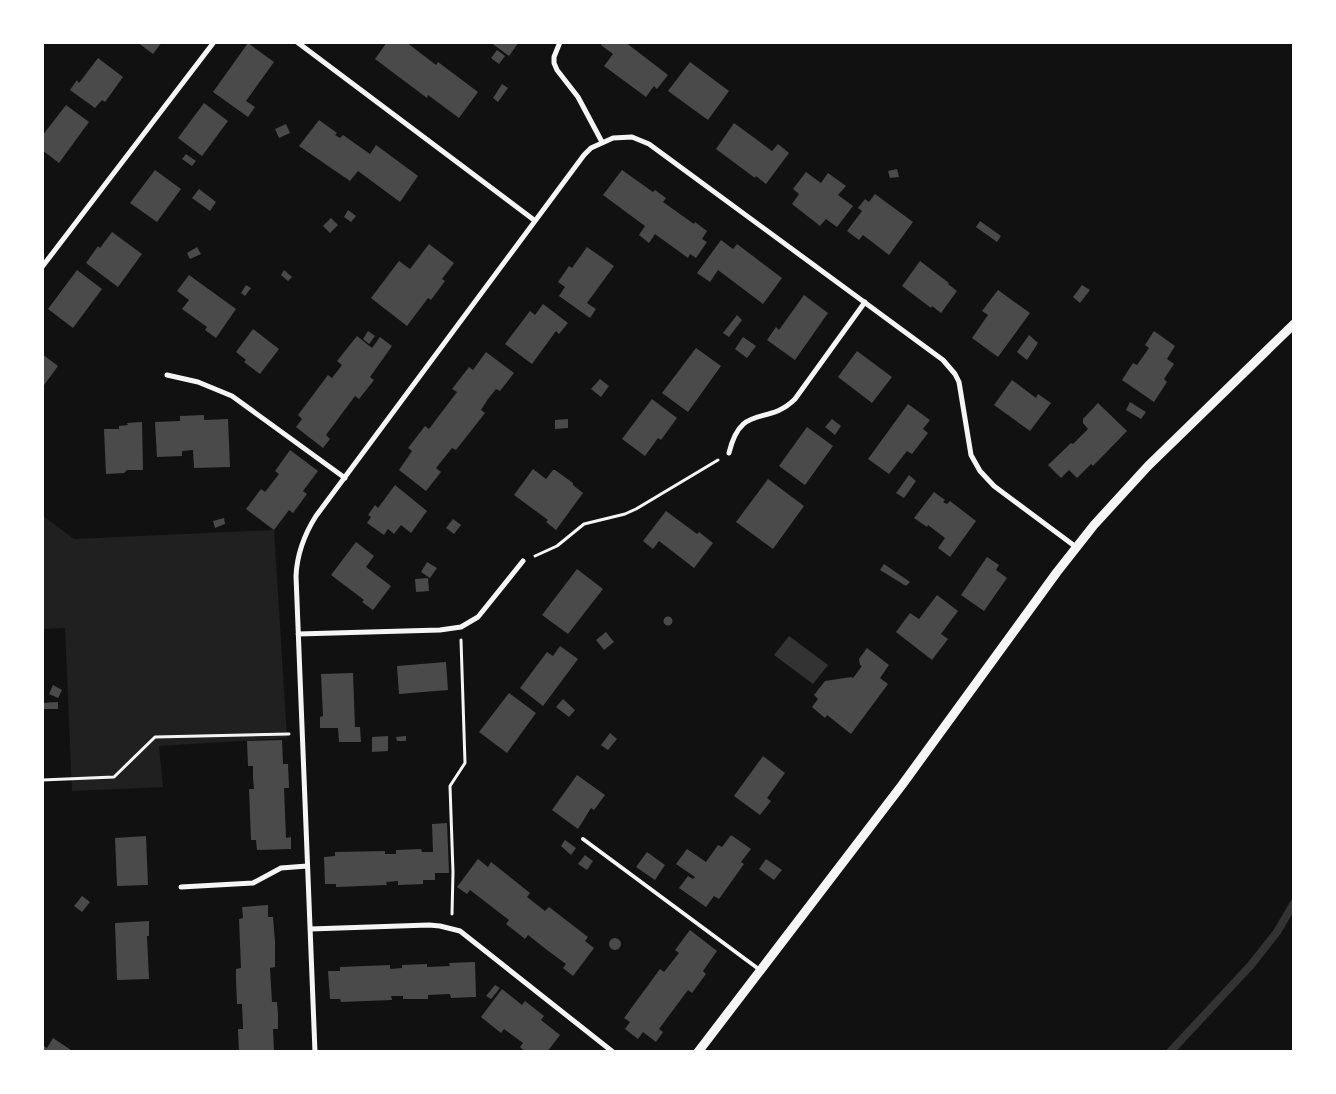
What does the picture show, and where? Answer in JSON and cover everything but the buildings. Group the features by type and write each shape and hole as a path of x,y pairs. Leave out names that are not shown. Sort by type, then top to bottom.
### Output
{"street":[{"path":"42,267 214,42"},
{"path":"297,42 534,220"},
{"path":"560,42 554,57 554,63 557,70 585,106 602,142"},
{"path":"315,1052 296,576 299,552 309,527 534,220 575,165 591,148 613,138 623,137 640,139 649,144 943,360 955,374 961,391 972,455 980,471 994,486 1076,547"},
{"path":"730,453 736,432 744,422 756,416 782,410 795,399 866,302"},
{"path":"698,1052 902,785 1076,547 1110,506 1148,466 1294,324"},
{"path":"167,375 204,384 232,396 345,478"},
{"path":"298,634 440,630 460,627 478,617 523,561"},
{"path":"181,887 253,883 281,868 307,866"},
{"path":"310,929 421,925 440,926 460,931 613,1052"}],"lane":[{"path":"583,839 760,970"}],"path":[{"path":"523,561 557,546 584,524 625,514 636,509 730,453"},
{"path":"451,928 453,872 450,786 465,763 460,627"},
{"path":"42,780 114,778 155,737 303,733"}],"shaded area":[{"path":"42,515 74,539 274,530 287,738 159,746 163,787 72,791 65,628 43,629"},
{"path":"789,636 828,665 813,684 774,655"}],"waterway":[{"path":"1170,1052 1251,965 1277,932 1294,903"}]}
